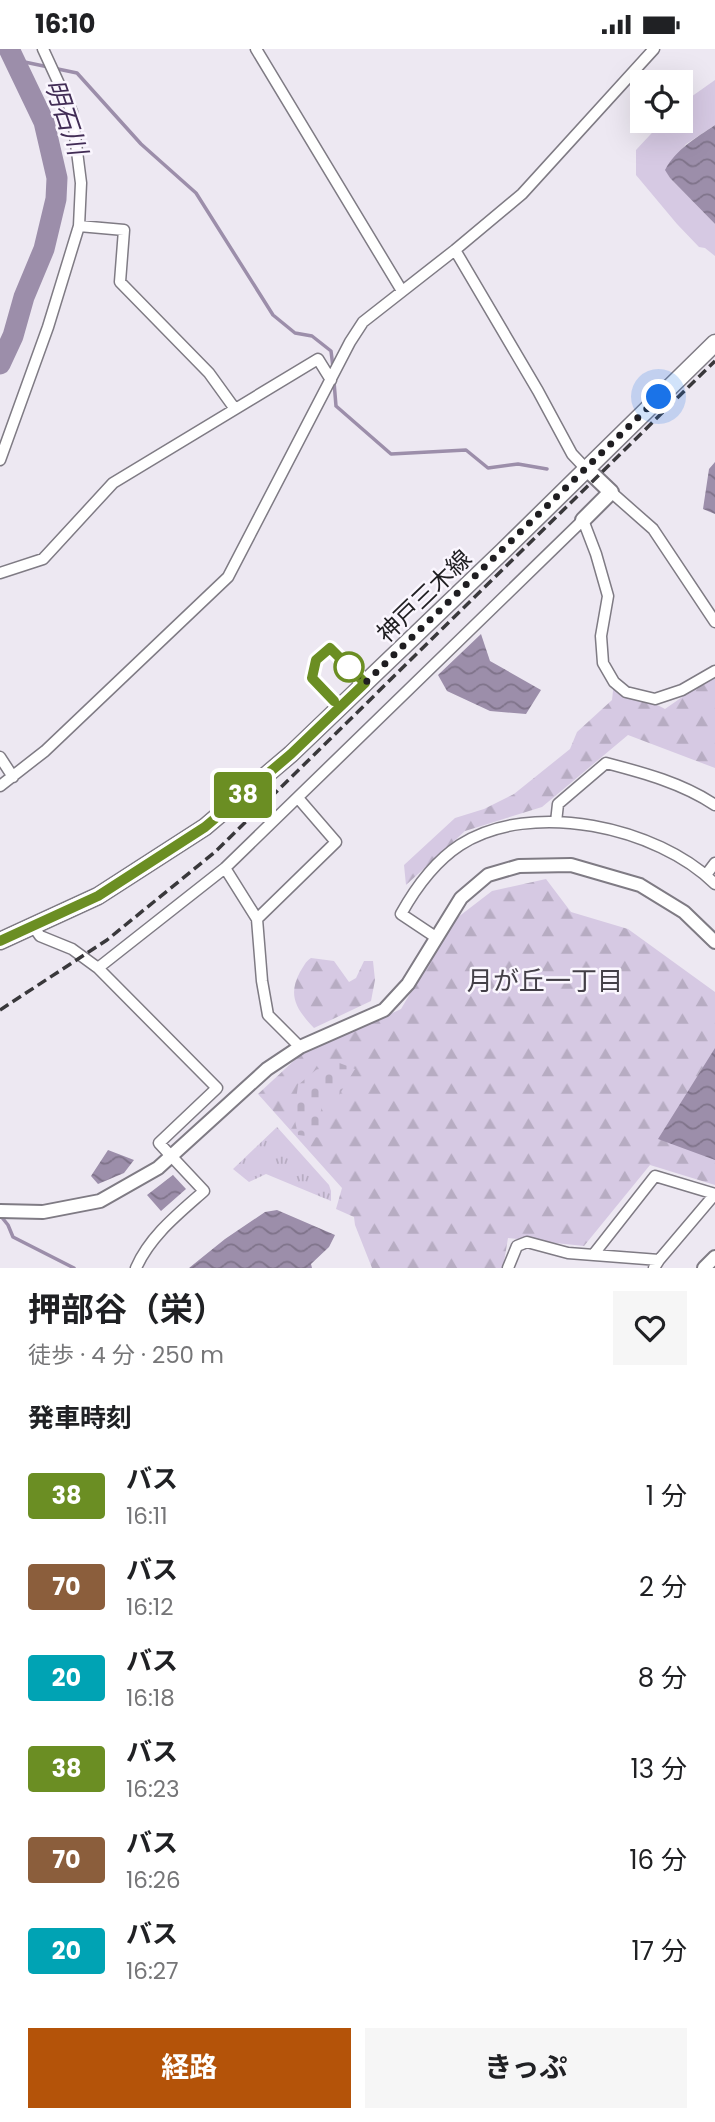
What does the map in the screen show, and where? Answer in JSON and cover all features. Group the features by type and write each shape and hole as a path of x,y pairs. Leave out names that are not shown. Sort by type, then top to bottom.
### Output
{"main road":[{"name":"神戸三木線","path":"0,941 98,896 205,827 291,754 588,470 715,343"},
{"path":"583,520 611,492 588,470"}],"street":[{"path":"0,460 48,327 79,226 81,183 72,112 43,49"},
{"path":"256,49 402,291"},
{"path":"0,786 44,751 228,577 350,342 363,322 522,194 654,49"},
{"path":"79,226 124,230 120,282 209,373 235,409"},
{"path":"455,250 572,454 588,470"},
{"path":"0,573 43,559 113,484 318,359 331,380"},
{"path":"611,492 653,529 715,622"},
{"path":"97,968 225,868 583,520 608,596 601,636 603,663 614,682 626,692 655,699 682,689 715,671"},
{"path":"0,757 13,777"},
{"path":"556,821 558,804 606,763 656,776 715,805"},
{"path":"257,919 336,842 298,798"},
{"path":"437,937 401,914 430,870 461,844 507,824 565,821 628,835 661,847 706,875 715,884"},
{"path":"706,875 715,863"},
{"path":"0,1211 43,1212 100,1201 158,1168 267,1069 300,1047 384,1010 408,984 461,898 488,874 519,866 571,865 640,885 684,912 715,942"},
{"path":"225,868 257,919 262,981 268,1014 300,1047"},
{"path":"33,926 40,936 72,949 97,968 217,1088 159,1143 204,1191 143,1251 136,1268"},
{"path":"508,1268 517,1246 527,1242 557,1251 657,1264 715,1194 655,1177 593,1255"},
{"path":"704,1268 715,1257"}],"green space":[{"path":"715,80 715,125 686,144 666,170 670,178 715,224 715,256 699,247 636,175 636,150 652,133 693,133 693,96"},
{"path":"715,677 715,768 628,735 542,807 465,831 406,885 404,865 455,818 484,809 514,794 570,749 577,732 612,700 614,682 665,709"},
{"path":"546,879 571,912 628,929 715,992 715,1185 650,1165 584,1246 508,1238 503,1268 372,1268 354,1217 336,1209 342,1188 258,1094 299,1056 401,1009 453,921 492,891"},
{"path":"311,958 334,961 349,982 356,978 364,961 373,961 375,980 371,1001 314,1028 299,1009 294,996 300,972"},
{"path":"329,1059 355,1069 336,1100 324,1099 320,1114 322,1138 298,1135 294,1116 298,1085"},
{"path":"277,1127 329,1185 331,1201 266,1174 249,1182 233,1169"}],"water":[{"path":"715,125 715,224 665,170 681,150"},
{"path":"715,462 715,514 703,509 709,469"},
{"path":"481,634 490,661 541,690 526,714 490,711 447,691 438,675"},
{"path":"715,1048 715,1160 658,1139"},
{"path":"108,1150 134,1160 124,1173 98,1184 91,1176"},
{"path":"173,1175 186,1189 161,1211 147,1195"},
{"path":"277,1210 335,1235 329,1247 311,1264 312,1268 189,1268 265,1212"}],"waterway":[{"name":"明石川","path":"0,364 13,336 24,297 44,249 56,199 57,178 44,122 9,49"},
{"path":"15,60 77,73 141,144 196,193 273,315 295,333 312,336 331,351 333,367"},
{"path":"334,382 336,406 391,454 466,450 488,468 518,464 547,469"},
{"path":"0,1215 13,1237 74,1268"}],"railway":[{"path":"0,1010 107,940 215,852 715,361"}],"bus line":[{"name":"38","path":"0,941 98,896 162,855 205,827 291,754 365,683 330,648 316,660 312,678 334,701"}],"district":[{"name":"月が丘一丁目","path":"545,981"}],"route":[{"path":"349,667 365,683 659,397"}]}
